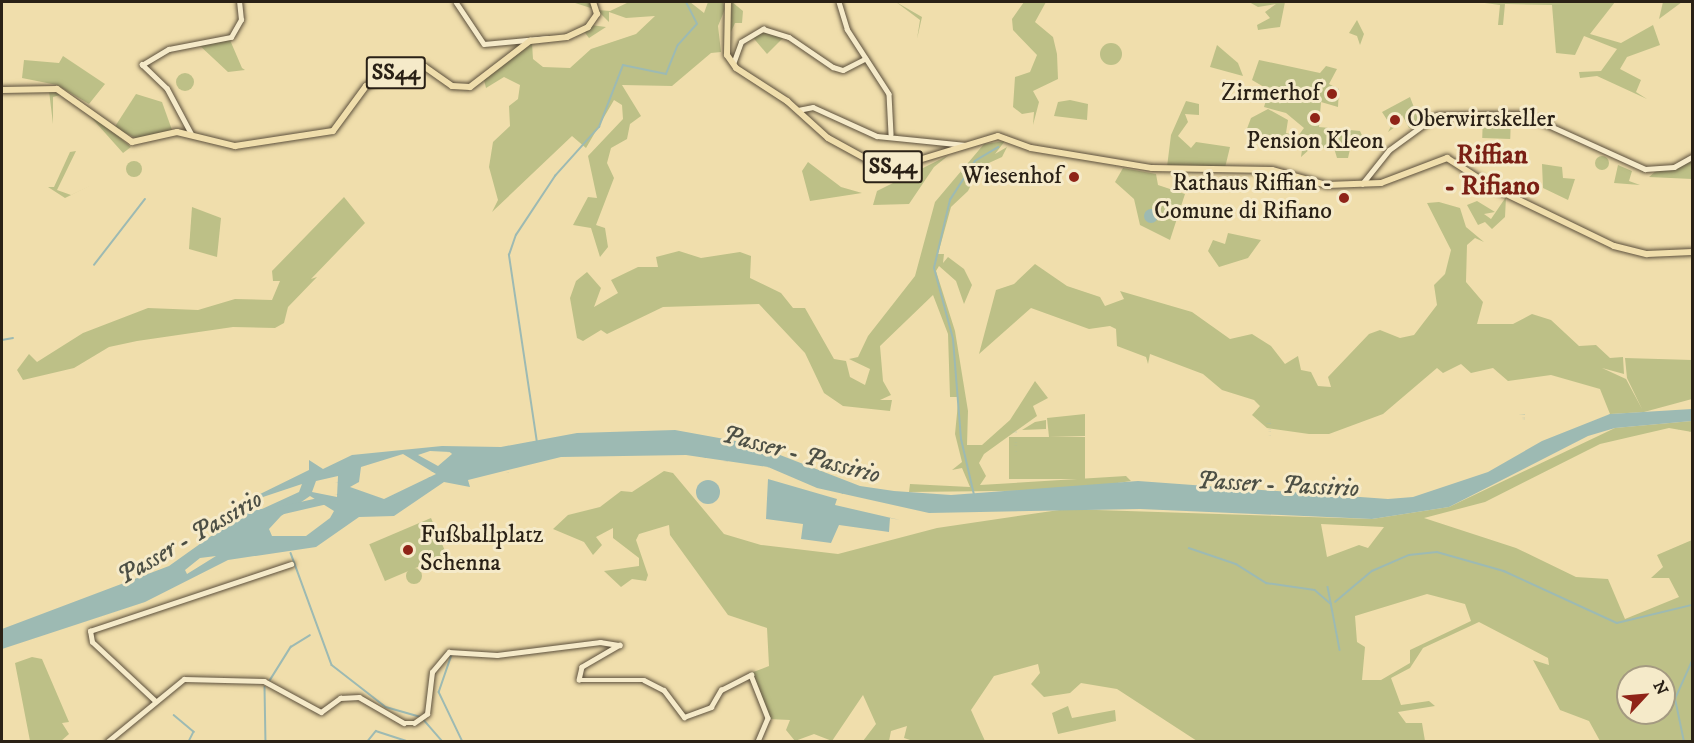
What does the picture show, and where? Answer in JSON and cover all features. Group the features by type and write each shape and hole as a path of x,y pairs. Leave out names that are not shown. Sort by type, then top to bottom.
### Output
{"main road":[{"name":"SS44","path":"2,90 57,88 132,142 191,134 227,147 333,131 370,84 424,67 464,88 490,76 530,41 551,39 591,25 597,14 593,2"},
{"path":"728,2 726,47 733,65"},
{"name":"SS44","path":"733,65 798,110 828,138 879,166 899,166 1003,136 1031,148 1152,168 1272,170 1316,184 1361,185 1451,159 1494,188 1611,244 1647,254 1692,252"}],"street":[{"path":"191,134 167,89 142,65 170,49 231,37 241,20 239,2"},
{"path":"456,2 484,44 533,35 551,39"},
{"path":"839,2 865,59 889,94 891,134"},
{"path":"733,65 741,42 755,31 771,31 833,67 843,70 865,59"},
{"path":"798,110 813,107 871,135 891,134 966,145"},
{"path":"1361,185 1389,150 1434,116 1524,114 1645,169 1674,166 1692,157"},
{"path":"155,701 92,642 90,632 291,564"},
{"path":"107,741 184,679 259,680 321,712 340,698 359,697 404,723 423,716 432,672 449,652 497,655 600,642 620,645 582,667 579,680 644,680 664,690 684,717 705,711 721,690 751,675 768,718 758,741"}],"green space":[{"path":"572,2 593,2 597,10"},
{"path":"629,2 690,2 704,13 708,2 723,2 725,9 718,26 721,52 711,53 672,86 622,85 641,116 630,124 627,139 611,148 607,163 614,178 596,225 605,228 608,247 600,257 591,228 573,225 588,197 597,198 588,156 623,119 622,105 614,100 586,148 572,136 492,212 498,200 489,167 493,142 510,126 509,106 518,99 520,85 504,77 486,88 484,80 532,43 533,59 543,67 570,68 591,49 636,34 655,16 626,18 609,12 609,22 597,10 610,11"},
{"path":"732,2 743,11 742,23 735,23 729,36"},
{"path":"896,2 922,17 917,39 920,20"},
{"path":"1024,2 1046,2 1035,22 1053,37 1057,54 1058,79 1033,91 1039,102 1033,125 1034,112 1022,114 1013,107 1015,77 1030,72 1037,55 1013,30 1012,19"},
{"path":"1249,2 1285,2 1280,27 1258,30 1257,25 1270,18 1265,12 1276,4 1258,7"},
{"path":"1477,2 1615,2 1590,34 1621,43 1653,25 1660,45 1627,57 1620,69 1641,80 1636,92 1647,99 1597,76 1580,78 1579,72 1601,71 1617,49 1584,36 1575,55 1556,53 1552,5 1505,4 1503,25 1498,25 1500,5"},
{"path":"1663,2 1682,2 1659,19"},
{"path":"1357,20 1364,34 1360,45 1357,36 1349,33"},
{"path":"591,25 606,27 589,38 583,30"},
{"path":"763,29 785,36 767,54 750,34"},
{"path":"230,40 245,70 228,72 198,44"},
{"path":"1111,43 1119,46 1122,54 1119,62 1111,65 1103,62 1100,54 1103,46"},
{"path":"1217,45 1238,63 1243,76 1210,67"},
{"path":"63,56 105,84 89,104 57,85 22,78 24,60 59,63"},
{"path":"1259,60 1320,73 1326,66 1337,69 1329,84 1339,89 1338,107 1321,102 1319,127 1360,131 1366,144 1351,145 1348,158 1337,158 1334,148 1311,148 1301,157 1303,143 1269,143 1245,134 1251,118 1268,109 1288,120 1286,133 1298,136 1304,128 1286,113 1264,107 1269,90 1252,80"},
{"path":"185,73 192,75 194,82 192,89 185,91 178,89 176,82 178,75"},
{"path":"49,91 63,95 80,105 60,95 53,97 53,124"},
{"path":"136,94 162,102 172,130 138,139 114,128"},
{"path":"1410,97 1420,123 1409,128 1402,115 1402,122 1388,132 1391,126 1382,112"},
{"path":"1070,100 1088,104 1087,120 1054,116 1058,102"},
{"path":"1186,101 1199,104 1199,115 1185,114 1188,122 1178,136 1191,148 1196,142 1230,147 1224,172 1167,167 1171,135"},
{"path":"81,106 84,108 131,147 123,153"},
{"path":"1483,116 1511,117 1510,139 1482,138"},
{"path":"1005,141 995,154 1007,147 1002,157 980,167 968,191 951,207 938,254 944,254 943,263 948,257 964,269 972,285 964,304 956,281 939,266 936,271 955,331 968,411 967,445 982,445 1010,420 1035,381 1048,398 1033,406 1037,416 984,454 979,463 986,476 980,485 1126,476 1131,481 1070,490 909,492 910,484 970,487 962,468 952,470 962,462 955,434 958,403 957,397 950,397 948,334 933,295 880,346 883,381 891,395 880,400 892,400 890,411 843,406 824,393 805,353 759,304 663,307 607,334 601,330 583,341 577,338 570,298 576,281 587,272 601,288 594,307 618,293 611,280 638,267 658,267 656,257 679,251 701,258 740,252 751,256 750,278 781,293 793,308 805,308 834,359 846,361 850,377 865,385 870,369 849,359 858,357 868,336 915,276 935,202 984,144"},
{"path":"76,151 57,190 71,195 96,183 65,198 48,187 54,187 70,152"},
{"path":"949,155 934,167 909,204 873,205 877,191"},
{"path":"1599,156 1605,156 1609,163 1605,170 1599,170 1595,166 1595,160"},
{"path":"1692,159 1692,179 1649,177 1656,171"},
{"path":"131,161 137,161 142,169 140,175 131,177 126,172 126,166"},
{"path":"808,162 841,187 862,193 810,201 802,171"},
{"path":"1542,164 1562,167 1563,178 1575,179 1568,200 1543,188"},
{"path":"1618,165 1632,171 1629,181 1640,185 1614,183"},
{"path":"1123,168 1156,174 1158,185 1185,194 1170,240 1140,225 1134,199 1115,182"},
{"path":"344,197 365,223 311,279 317,277 288,307 284,323 275,328 233,327 137,341 109,347 74,368 23,380 17,370 29,354 37,362 83,333 148,308 198,310 235,299 272,300 280,281 273,281 272,271"},
{"path":"1506,197 1505,217 1492,229 1485,222 1478,225 1467,205 1477,201 1495,212 1484,214 1491,219"},
{"path":"1439,202 1460,208 1466,227 1484,242 1475,238 1467,245 1466,282 1483,302 1477,324 1513,324 1532,314 1551,320 1579,346 1596,345 1610,358 1623,357 1624,374 1602,368 1626,379 1642,409 1627,378 1625,358 1692,360 1692,399 1644,412 1610,414 1600,389 1551,375 1508,381 1493,368 1471,373 1461,364 1443,373 1437,368 1383,414 1329,434 1309,434 1267,428 1252,415 1260,406 1254,400 1222,390 1203,374 1150,354 1148,364 1146,357 1117,346 1116,329 1110,326 1089,329 1031,308 979,354 996,290 1014,284 1035,264 1067,286 1100,297 1105,306 1124,299 1120,291 1192,312 1230,339 1252,334 1271,346 1285,364 1298,356 1301,370 1311,372 1318,386 1331,387 1328,377 1369,334 1380,330 1400,338 1414,335 1437,305 1434,285 1445,274 1451,250 1427,203"},
{"path":"192,207 221,218 217,257 189,249"},
{"path":"1228,233 1261,240 1248,258 1219,267 1208,251 1213,240 1225,244"},
{"path":"1085,414 1085,436 1049,437 1047,418"},
{"path":"1046,420 1046,429 1022,430 1035,422"},
{"path":"1692,421 1692,432 1669,428 1600,444 1485,502 1424,518 1516,548 1576,577 1608,579 1625,619 1679,597 1669,578 1651,578 1663,567 1657,555 1692,540 1692,741 1600,741 1589,721 1560,710 1533,660 1549,665 1548,658 1479,622 1423,648 1410,668 1391,678 1401,705 1429,701 1435,706 1398,712 1406,723 1422,723 1425,741 1197,741 1117,689 1081,683 1070,693 1044,697 1031,684 1040,673 1038,664 994,676 971,710 985,741 913,741 904,738 907,726 891,731 889,741 863,741 876,724 863,695 832,741 814,734 795,741 786,730 790,720 768,719 759,688 748,674 769,666 767,628 728,615 670,535 669,525 639,534 636,540 648,575 646,581 632,579 621,587 604,571 639,566 639,558 613,538 613,528 596,537 602,545 593,555 584,542 553,529 568,515 600,507 621,491 632,492 664,471 673,473 724,534 761,545 838,554 937,528 1066,509 1372,519 1449,507 1615,428","holes":["1321,524 1384,527 1368,548 1359,545 1327,557","1427,594 1465,604 1471,621 1410,650 1410,663 1381,680 1362,680 1365,647 1357,642 1355,616"]},
{"path":"1009,437 1085,437 1085,479 1009,479"},
{"name":"Fußballplatz Schenna","path":"431,518 447,555 385,581 369,544"},
{"path":"414,568 420,570 422,576 420,582 414,584 408,582 406,576 408,570"},
{"path":"32,657 42,659 69,722 62,723 69,734 61,741 30,741 15,663"},
{"path":"1068,706 1072,718 1115,710 1116,721 1058,734 1052,713"}],"water":[{"path":"1151,209 1156,211 1158,216 1156,221 1151,223 1146,221 1144,216 1146,211"},
{"path":"1692,409 1692,421 1615,428 1588,436 1449,507 1372,519 1140,509 929,513 817,488 768,467 686,455 561,457 468,480 470,487 444,482 394,516 359,517 316,547 228,560 145,602 2,649 2,629 169,566 242,514 250,499 309,470 309,460 323,469 352,455 442,446 501,447 577,433 675,430 752,444 860,486 894,491 951,495 1138,481 1388,499 1413,497 1488,472 1542,441 1610,414","holes":["430,451 452,454 438,466 418,455","403,454 436,474 384,499 350,487 359,482 361,467","338,476 337,497 312,492 316,481","302,484 299,492 262,509 250,509 254,500","310,496 334,511 330,518 306,536 272,536 269,529 281,516","216,556 187,574 185,570 200,558"]},
{"path":"768,479 837,499 835,505 900,520 890,518 889,532 839,525 831,543 801,539 803,524 766,519"},
{"path":"708,480 717,483 720,492 717,501 708,504 699,501 696,492 699,483"}],"waterway":[{"path":"537,443 509,255 516,235 555,176 599,127 623,65 666,74 678,45 697,24 686,2"},
{"path":"974,495 961,439 953,339 934,268 950,200 975,161 998,147"},
{"path":"94,265 145,199"},
{"path":"2,340 13,338"},
{"name":"Passer - Passirio","path":"279,511 327,500"},
{"path":"1189,548 1236,564 1266,583 1315,590 1331,604"},
{"path":"1335,602 1372,571 1409,555 1437,552 1504,571 1617,623 1692,605"},
{"path":"291,553 332,665 386,707 420,717"},
{"path":"1328,587 1340,650"},
{"path":"270,680 291,647 310,635"},
{"path":"452,655 439,692 463,742"},
{"path":"1684,742 1675,699 1692,661"},
{"path":"265,687 266,742"},
{"path":"174,715 194,732 189,742"},
{"path":"424,720 443,742"},
{"path":"367,742 376,731 409,742"}],"place":[{"name":"Zirmerhof","path":"1332,94"},
{"name":"Pension Kleon","path":"1315,118"},
{"name":"Oberwirtskeller","path":"1395,120"},
{"name":"Wiesenhof","path":"1074,177"},
{"name":"Rathaus Riffian - Comune di Rifiano","path":"1344,198"},
{"name":"Fußballplatz Schenna","path":"408,550"}],"district":[{"name":"Riffian - Rifiano","path":"1492,170"}]}
